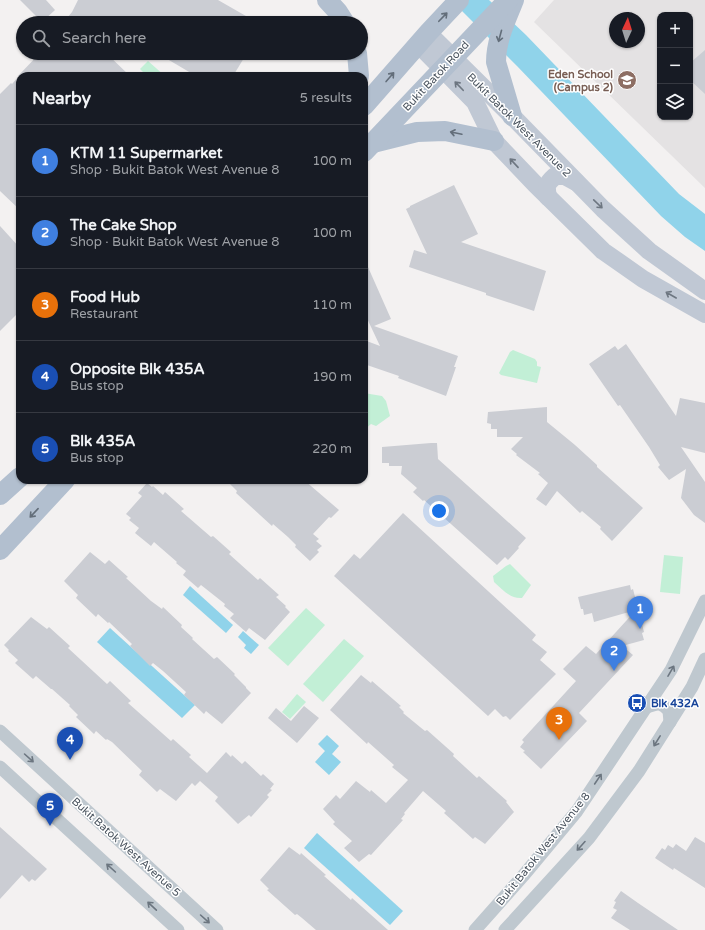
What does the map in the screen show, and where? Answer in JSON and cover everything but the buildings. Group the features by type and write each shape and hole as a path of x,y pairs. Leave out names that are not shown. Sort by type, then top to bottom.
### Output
{"main road":[{"path":"327,0 341,16"},
{"path":"368,101 459,0"},
{"name":"Bukit Batok Road","path":"368,148 508,0"},
{"path":"512,116 496,62 496,54 500,34 514,0"},
{"name":"Bukit Batok West Avenue 2","path":"423,39 448,64 512,116 577,183 649,251 705,292"},
{"path":"358,60 359,72"},
{"name":"Bukit Batok West Avenue 2","path":"448,64 475,102 494,142 603,251 643,279 705,314"},
{"path":"368,148 417,132 445,131 494,142"},
{"name":"Bukit Batok West Avenue 2","path":"548,197 546,187 549,181 555,176 565,176 577,183"},
{"path":"0,495 16,481"},
{"path":"0,550 61,484"}],"street":[{"name":"Bukit Batok West Avenue 8","path":"475,930 523,876 577,811 671,670 705,601"},
{"name":"Bukit Batok West Avenue 8","path":"505,930 589,838 639,771 692,687 705,659"},
{"path":"647,707 656,704 664,706 670,711 670,722"},
{"name":"Bukit Batok West Avenue 5","path":"0,731 217,930"},
{"path":"0,767 178,930"}],"shaded area":[{"name":"Eden School (Campus 2)","path":"554,0 705,0 705,188 534,22"}],"green space":[{"path":"148,61 160,72 143,72 140,69"},
{"path":"513,350 535,359 537,366 541,367 537,383 501,375 499,373 510,352"},
{"path":"368,394 382,396 386,401 390,416 376,426 371,424 368,427"},
{"path":"664,555 683,557 680,594 660,592"},
{"path":"510,564 531,585 522,598 510,595 494,582 493,576"},
{"path":"306,608 325,625 288,666 268,648"},
{"path":"344,639 364,656 323,702 303,684"},
{"path":"297,694 306,702 290,719 282,712"}],"water":[{"path":"451,0 489,0 526,35 679,194 705,214 705,251 685,237 661,216 517,66"},
{"path":"190,586 233,625 226,633 183,595"},
{"path":"110,628 195,705 182,718 97,642"},
{"path":"243,631 259,645 251,654 244,648 246,645 238,637"},
{"path":"327,735 339,746 332,754 341,762 329,775 315,762 325,751 318,744"},
{"path":"317,833 403,911 390,925 304,848"}],"place":[{"name":"Eden School (Campus 2)","path":"627,80"},
{"name":"KTM 11 Supermarket","path":"640,629"},
{"name":"The Cake Shop","path":"614,671"},
{"name":"Blk 432A","path":"637,703"},
{"name":"Food Hub","path":"559,740"},
{"name":"Opposite Blk 435A","path":"70,760"},
{"name":"Blk 435A","path":"50,826"}]}
